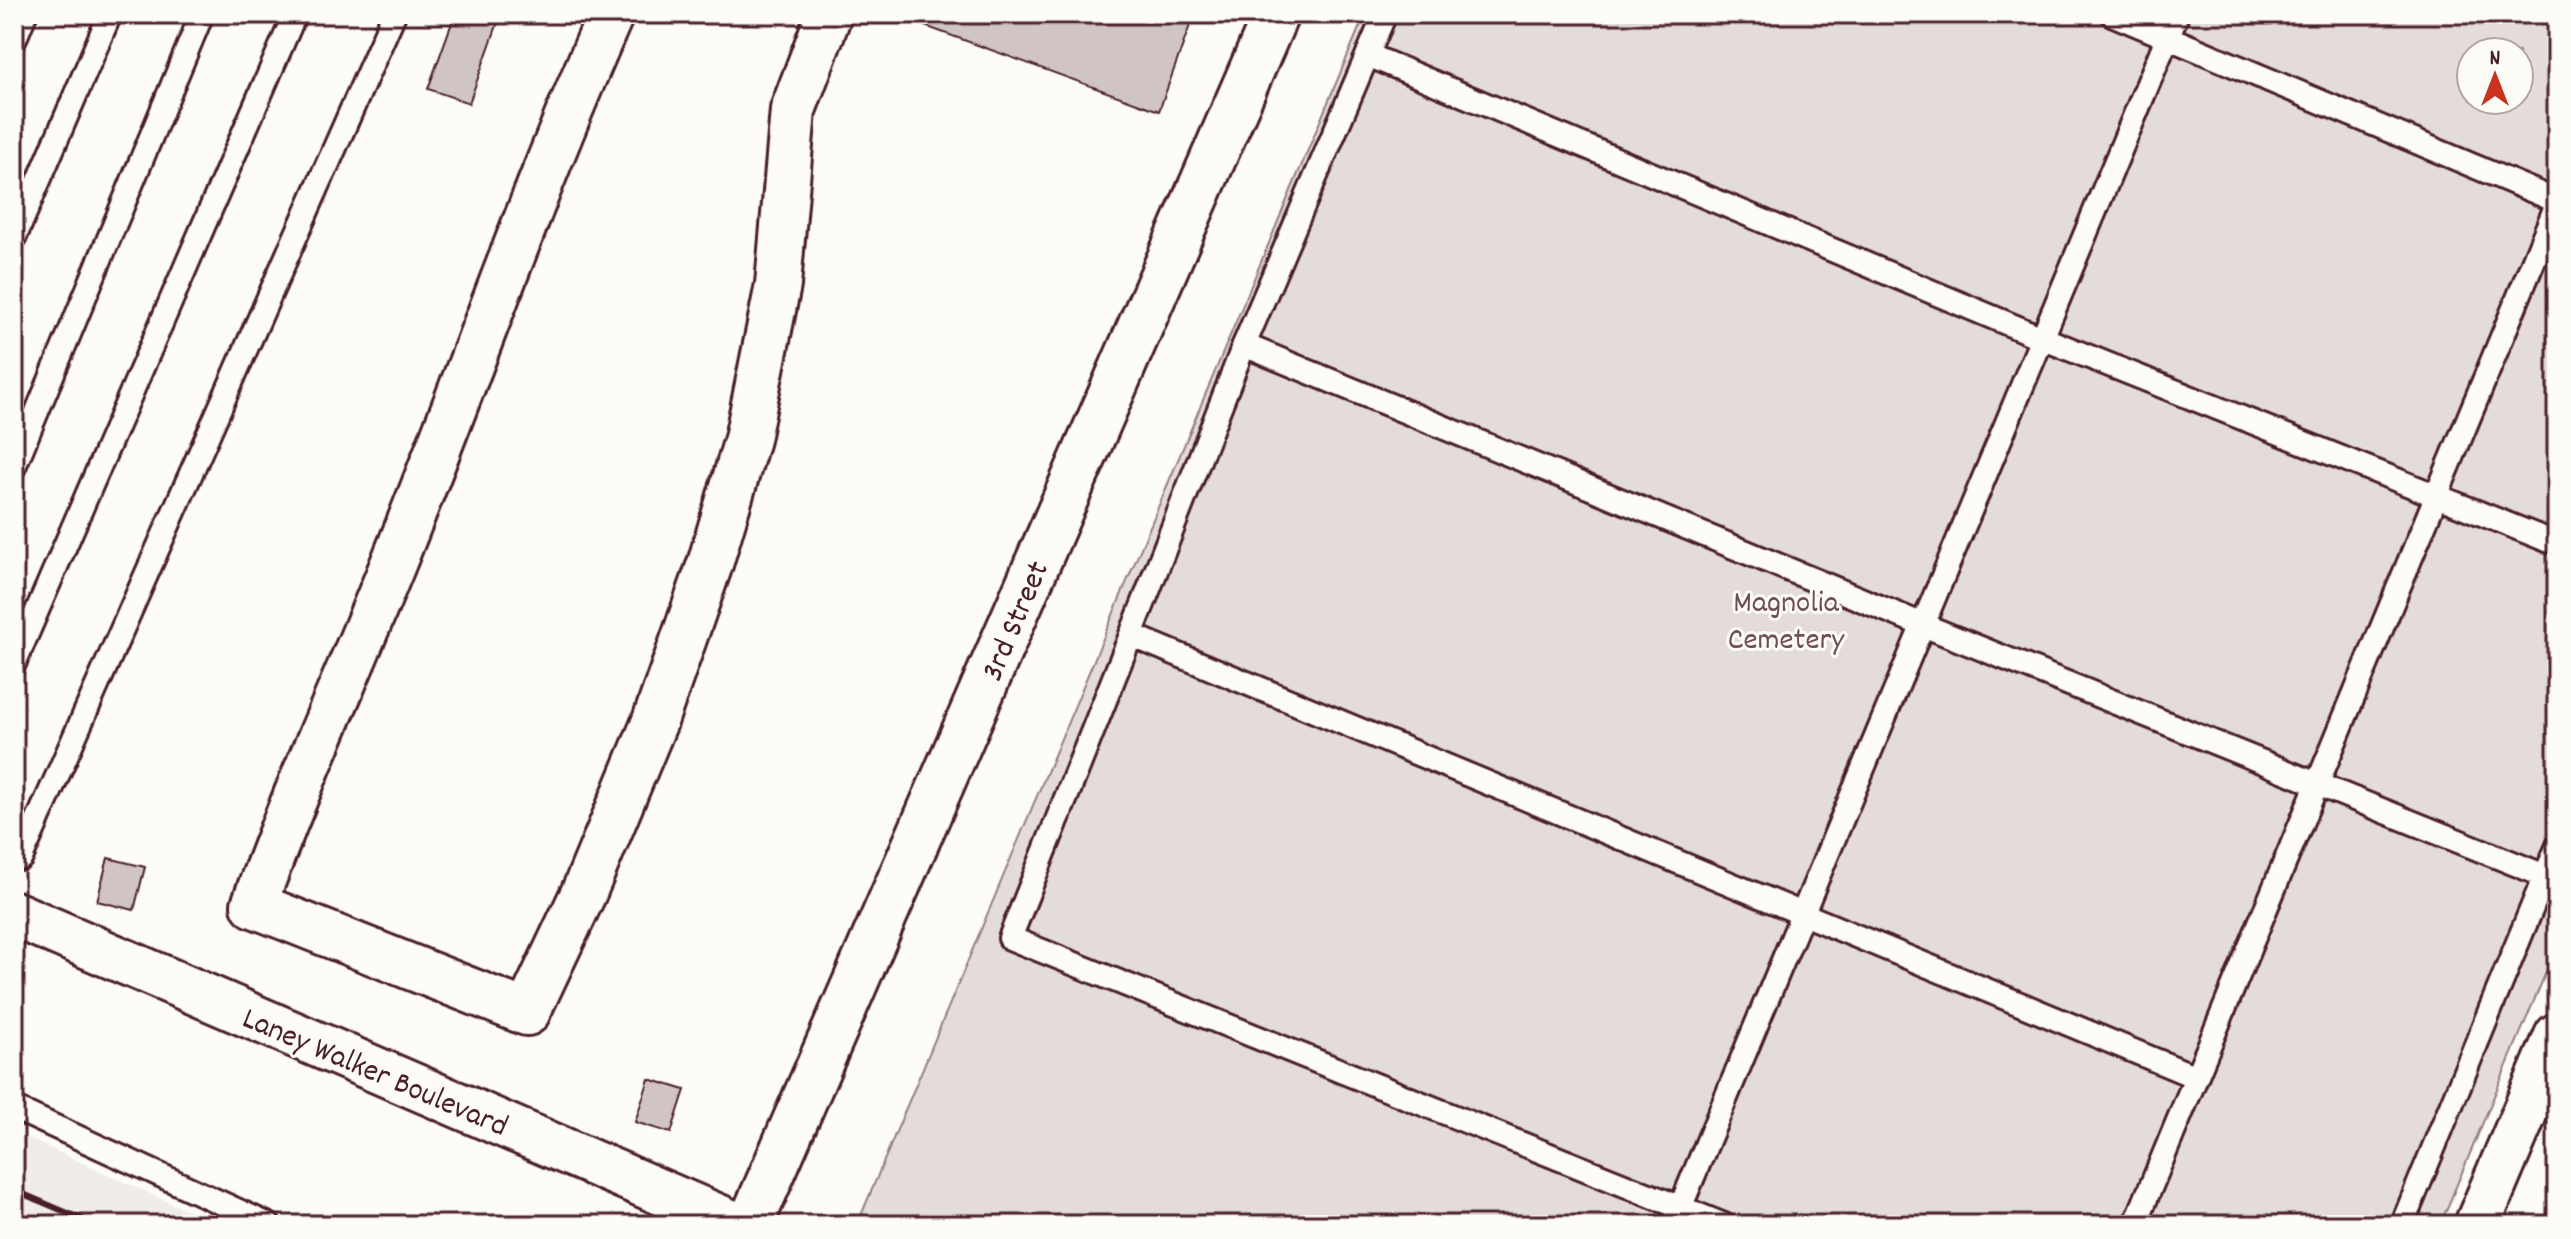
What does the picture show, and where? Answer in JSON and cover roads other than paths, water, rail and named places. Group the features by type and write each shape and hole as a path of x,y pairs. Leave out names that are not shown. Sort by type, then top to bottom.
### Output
{"street":[{"path":"611,14 573,99 393,566 316,746 254,905 527,1013 584,892 655,721 718,536 747,439 778,285 793,110 829,14"},
{"name":"3rd Street","path":"750,1225 1276,14"},
{"name":"Laney Walker Boulevard","path":"14,914 737,1225"},
{"path":"2477,1225 2557,1036"}],"lane":[{"path":"14,41 25,14"},
{"path":"14,239 110,14"},
{"path":"14,467 202,14"},
{"path":"14,664 295,14"},
{"path":"14,855 21,858 394,14"},
{"path":"1385,14 1244,345 1010,938 1677,1216 1724,1225"},
{"path":"2112,14 2557,203 2135,1225"},
{"path":"1677,1216 2177,14"},
{"path":"1368,55 2042,338 2557,544"},
{"path":"1244,345 1923,625 2545,876"},
{"path":"1131,635 2196,1077"},
{"path":"2402,1225 2557,848"},
{"path":"14,1108 269,1225"}],"railway":[{"path":"14,1190 96,1225"}],"park label":[{"name":"Magnolia Cemetery","path":"1786,618"}]}
